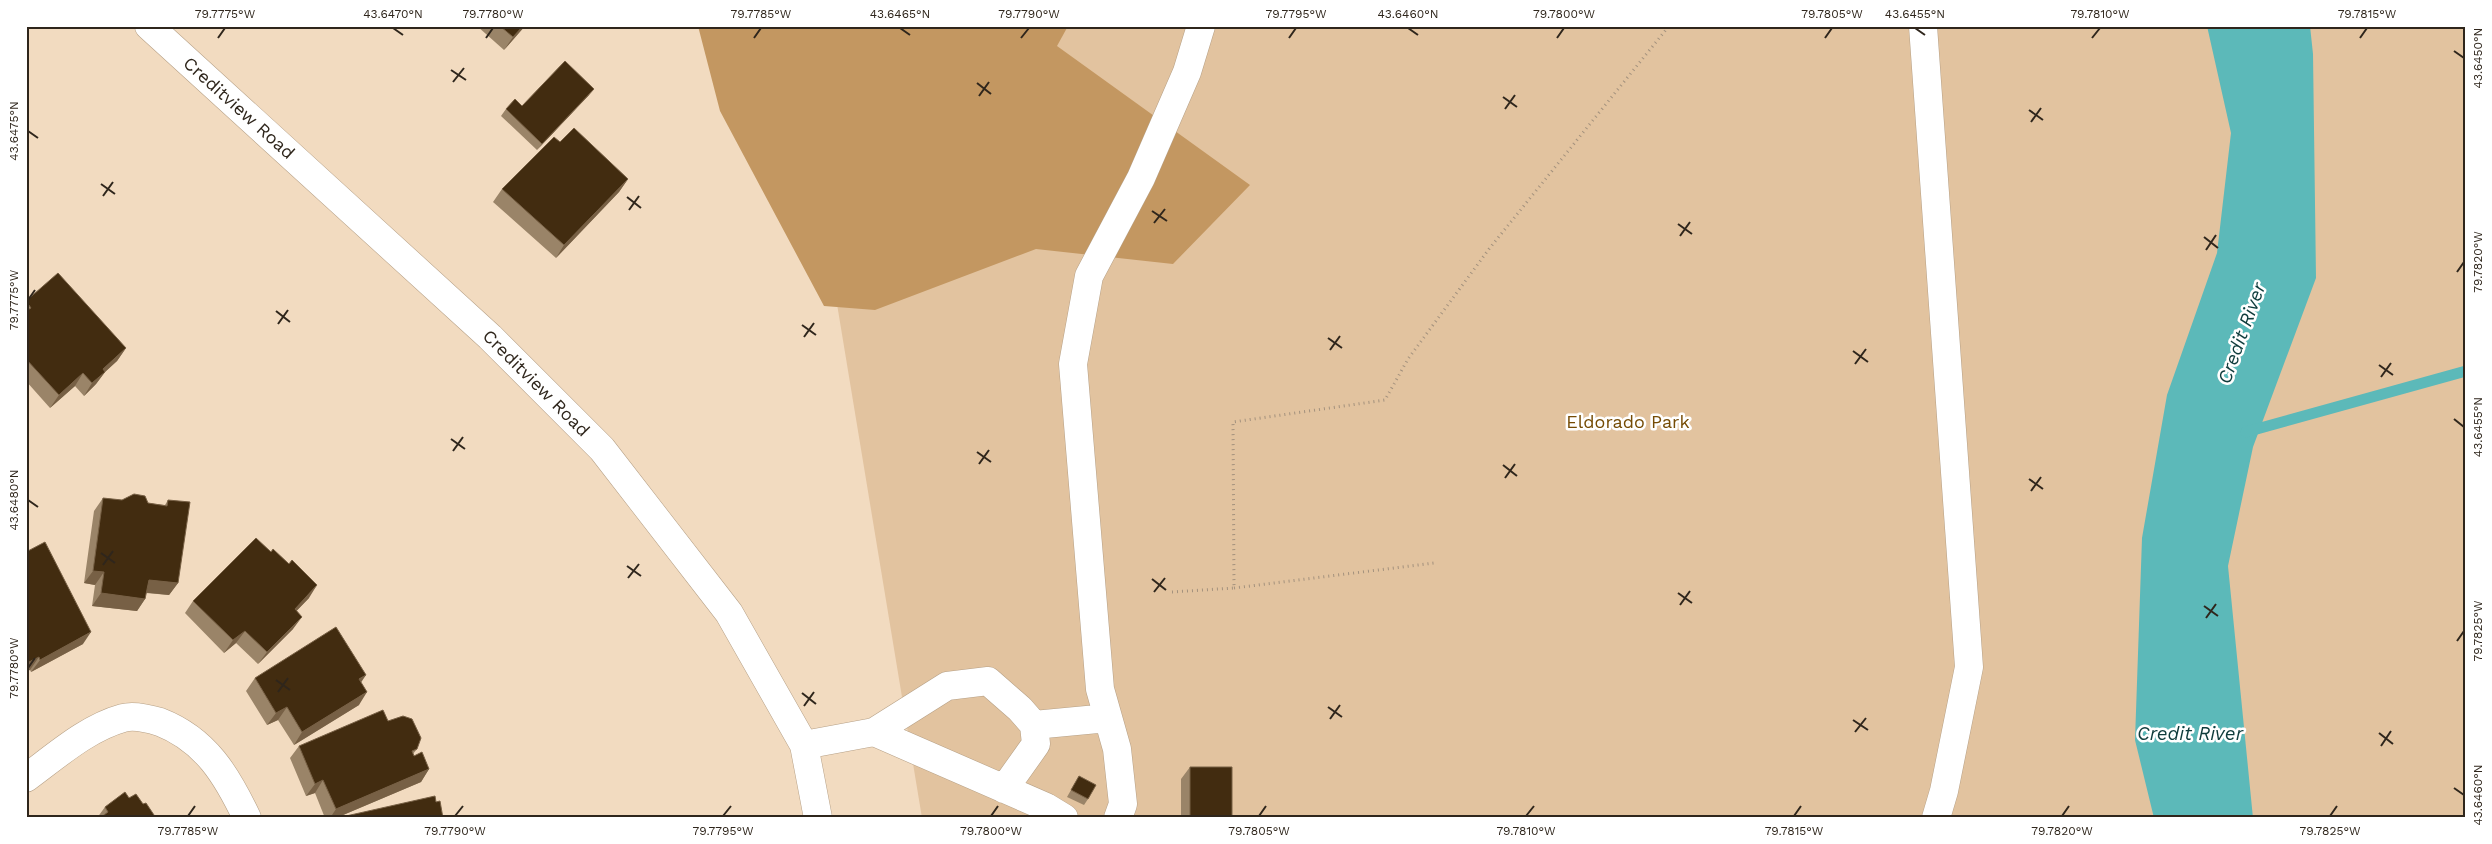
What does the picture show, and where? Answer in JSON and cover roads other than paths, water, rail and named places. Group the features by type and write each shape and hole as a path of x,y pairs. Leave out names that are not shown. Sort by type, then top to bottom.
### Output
{"street":[{"name":"Creditview Road","path":"149,26 490,337 602,449 729,612 804,745 818,818"},
{"path":"1118,818 1123,804 1117,749 1100,690 1072,364 1089,276 1141,178 1187,72 1201,26"},
{"path":"1923,26 1970,666 1944,791 1936,818"},
{"path":"804,745 874,732 947,686 988,681 1020,709 1034,725 1036,744 1004,788"},
{"path":"26,778 101,726 125,717 150,719 180,730 204,749 232,785 247,818"},
{"path":"1034,725 1108,718"},
{"path":"874,732 1046,807 1064,818"}],"water":[{"name":"Credit River","path":"2207,26 2310,26 2313,54 2316,278 2253,447 2228,566 2253,818 2154,818 2135,740 2142,538 2167,395 2217,253 2231,133"}],"waterway":[{"path":"2246,432 2466,371"}],"park label":[{"name":"Eldorado Park","path":"1628,422"}]}
